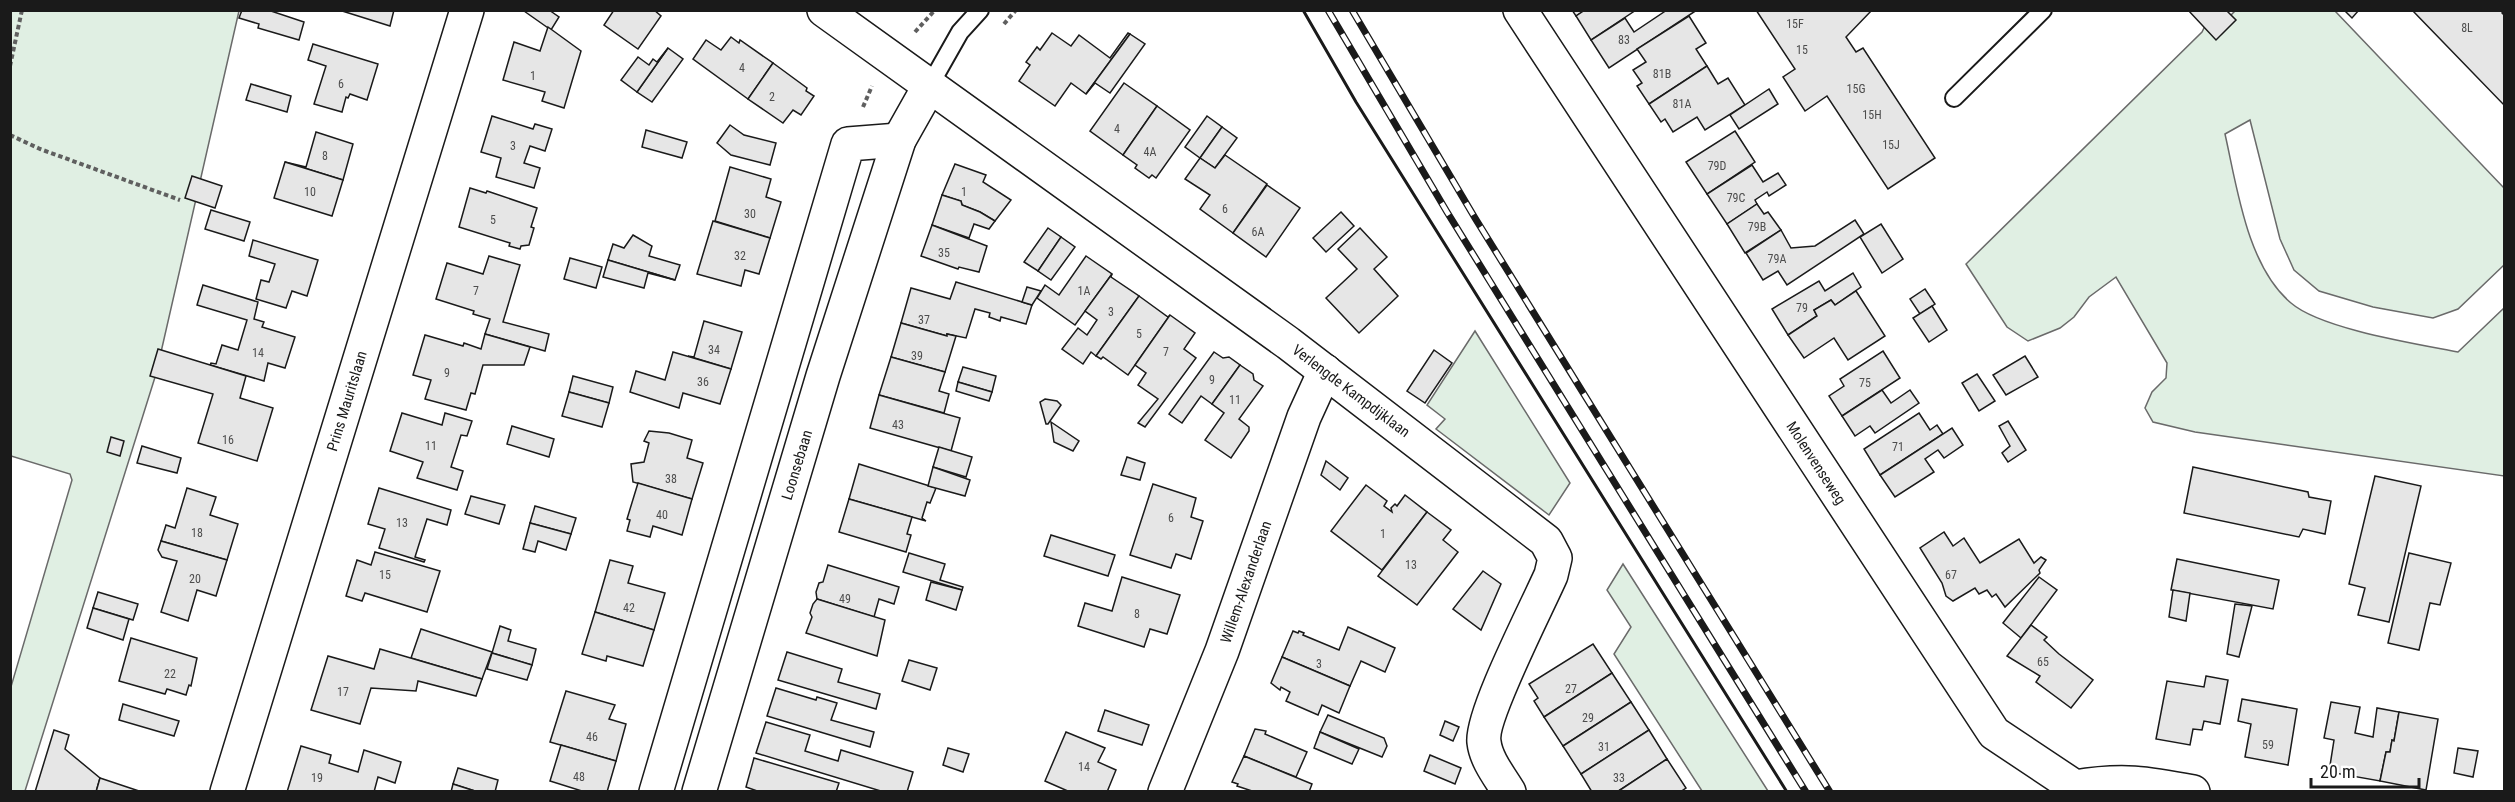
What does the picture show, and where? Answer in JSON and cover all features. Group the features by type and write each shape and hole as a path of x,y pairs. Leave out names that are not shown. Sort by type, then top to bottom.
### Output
{"street":[{"name":"Prins Mauritslaan","path":"227,792 467,10"},
{"name":"Verlengde Kampdijklaan","path":"824,10 1325,371 1546,541 1555,558 1551,575 1488,715 1483,742 1492,764 1509,792"},
{"name":"Molenvenseweg","path":"1520,10 1994,733 2076,789 2107,782 2137,782 2193,792"},
{"name":"Loonsebaan","path":"699,792 823,376 899,140 930,85"},
{"path":"656,792 848,144 899,140"},
{"name":"Willem-Alexanderlaan","path":"1165,792 1222,651 1304,417 1325,371"}],"lane":[{"name":"Loonsebaan","path":"930,85 960,32 980,10"},
{"path":"1954,98 2043,10"}],"path":[{"path":"10,66 22,10"},
{"path":"848,144 878,72 891,57"},
{"path":"10,135 40,149 180,200"}],"green space":[{"path":"11,11 239,11 156,374 25,791 11,791 10,690 72,480 70,474 11,456"},
{"path":"2235,11 2335,11 2504,188 2504,265 2458,309 2433,318 2373,307 2319,291 2294,270 2280,239 2250,120 2225,134 2240,201 2254,247 2276,287 2291,303 2305,312 2346,328 2458,352 2504,308 2504,476 2195,432 2153,422 2145,408 2152,392 2166,378 2167,363 2116,277 2089,297 2074,317 2060,328 2028,341 2007,327 1966,264 2202,32 2206,24 2227,19"},
{"path":"1475,331 1570,483 1549,515 1436,429 1445,419 1427,405"},
{"path":"1623,564 1768,791 1702,791 1614,654 1631,627 1607,590"}],"building":[{"path":"242,10 268,10 304,22 299,40 258,28 259,24 239,18"},
{"path":"339,10 394,10 390,26"},
{"path":"549,10 559,17 551,30 524,11"},
{"path":"614,10 654,10 661,16 638,49 604,25"},
{"path":"1572,10 1585,10 1576,16"},
{"path":"1585,10 1636,10 1591,40 1576,16"},
{"path":"1667,10 1697,10 1609,68 1591,40 1625,18 1634,32"},
{"path":"1756,10 1872,10 1846,37 1856,52 1863,48 1935,158 1888,189 1827,96 1805,111 1783,77 1795,69"},
{"path":"2188,10 2226,10 2236,20 2216,40"},
{"path":"2344,10 2359,10 2352,18"},
{"path":"2412,10 2504,10 2502,13 2504,15 2504,105"},
{"path":"1689,16 1706,43 1696,49 1707,66 1649,104 1637,86 1642,83 1633,70 1646,62 1637,49"},
{"path":"548,27 581,51 564,108 542,101 545,92 503,80 514,42 540,51"},
{"path":"1052,33 1071,46 1079,35 1110,58 1128,33 1130,34 1086,94 1071,83 1055,106 1019,81 1030,65 1026,62 1037,47 1040,50"},
{"path":"1130,34 1145,44 1110,93 1095,83 1086,94"},
{"path":"731,37 739,43 740,40 773,63 748,99 693,59 706,40 721,50"},
{"path":"313,44 378,64 367,100 350,94 348,98 346,97 342,112 314,104 326,66 308,60"},
{"path":"668,48 683,59 652,102 637,92"},
{"path":"668,48 637,92 621,80 638,57 649,65 653,59 657,62"},
{"path":"773,63 807,88 806,91 814,96 801,115 793,110 783,123 748,99"},
{"path":"1707,66 1718,84 1728,78 1745,105 1705,130 1697,117 1673,132 1665,119 1661,122 1649,104"},
{"path":"1124,83 1157,106 1123,155 1090,131"},
{"path":"251,84 291,96 287,112 246,100"},
{"path":"1769,89 1778,104 1739,129 1730,115"},
{"path":"1157,106 1190,130 1156,178 1152,175 1149,178 1123,155"},
{"path":"492,116 533,129 535,124 552,129 545,151 530,146 524,163 540,168 534,188 496,177 501,158 481,152"},
{"path":"1207,116 1222,127 1200,158 1185,147"},
{"path":"730,125 744,135 776,143 770,165 731,155 717,143"},
{"path":"1222,127 1237,138 1215,168 1200,158"},
{"path":"646,130 687,142 682,158 642,147"},
{"path":"1735,131 1755,162 1707,194 1686,162"},
{"path":"316,132 353,144 343,180 285,162 306,167"},
{"path":"1225,155 1267,184 1233,233 1200,209 1210,195 1185,179 1200,158 1215,168"},
{"path":"285,162 343,180 332,216 274,198"},
{"path":"955,164 986,175 983,182 1011,200 995,221 962,205 961,201 942,195"},
{"path":"1752,165 1763,182 1778,173 1786,185 1769,196 1767,192 1755,200 1757,204 1727,224 1707,194"},
{"path":"730,167 771,179 766,197 781,202 770,238 715,221"},
{"path":"192,176 222,186 215,208 185,198"},
{"path":"1267,185 1300,208 1266,257 1233,233"},
{"path":"470,188 486,193 487,191 537,208 531,227 534,228 529,245 521,246 520,249 509,246 510,243 459,227"},
{"path":"942,195 961,201 962,205 995,221 989,229 974,224 969,238 932,225"},
{"path":"1757,204 1764,214 1768,212 1781,230 1745,253 1727,224"},
{"path":"211,210 250,222 244,241 205,229"},
{"path":"1341,212 1354,226 1326,252 1313,238"},
{"path":"1855,220 1864,234 1787,285 1778,271 1763,280 1746,253 1781,230 1791,248 1815,246"},
{"path":"713,221 770,238 759,274 745,270 741,286 697,274"},
{"path":"1881,224 1903,259 1882,273 1860,237"},
{"path":"932,225 987,246 979,272 959,267 958,269 921,256"},
{"path":"1048,228 1061,237 1038,271 1024,262"},
{"path":"1360,228 1387,257 1374,269 1398,296 1359,333 1326,298 1357,269 1338,249"},
{"path":"633,235 652,246 649,256 680,265 675,280 608,260 613,244 624,248"},
{"path":"1061,237 1075,247 1051,280 1038,271"},
{"path":"253,240 318,260 307,296 292,291 286,308 256,299 261,280 269,282 275,264 249,256"},
{"path":"489,256 520,265 503,322 549,334 545,351 485,334 490,319 473,314 474,311 436,299 447,263 483,274"},
{"path":"1086,256 1112,274 1075,325 1037,298 1045,285 1059,295"},
{"path":"570,258 602,267 596,288 564,279"},
{"path":"608,260 675,280 648,273 644,288 603,277"},
{"path":"1853,273 1861,287 1835,305 1831,300 1814,310 1817,316 1788,335 1772,309 1819,281 1825,291"},
{"path":"1112,274 1111,277 1139,296 1096,356 1091,352 1083,364 1062,349 1078,328 1087,335 1097,320 1085,311"},
{"path":"956,282 1032,305 1026,324 1001,317 1000,321 989,317 990,313 975,309 966,338 947,334 947,336 901,323 911,288 950,299"},
{"path":"203,285 258,302 254,319 264,322 262,327 295,337 285,368 268,363 264,381 210,365 211,363 216,364 222,345 238,350 247,320 197,305"},
{"path":"1027,287 1041,291 1032,305 1022,302"},
{"path":"1925,289 1935,304 1920,314 1910,299"},
{"path":"1856,291 1885,336 1848,360 1834,338 1804,358 1788,335 1817,316 1814,310 1831,300 1835,305"},
{"path":"1139,296 1168,317 1170,315 1128,375 1103,357 1101,359 1096,356"},
{"path":"1932,306 1947,330 1929,342 1913,318"},
{"path":"1170,315 1195,333 1184,349 1196,358 1145,427 1138,423 1158,399 1138,385 1146,373 1135,365"},
{"path":"704,321 742,332 731,369 688,356 694,357"},
{"path":"901,323 947,336 947,334 956,336 945,372 891,357"},
{"path":"485,334 530,347 524,365 483,365 475,394 471,393 466,410 425,399 431,380 413,375 425,335 481,349"},
{"path":"158,349 246,376 240,398 273,408 257,461 198,443 213,394 150,376"},
{"path":"1434,350 1452,363 1425,403 1407,391"},
{"path":"1883,351 1900,378 1842,416 1829,396 1844,386 1840,379"},
{"path":"673,352 731,369 720,404 683,393 679,408 630,392 636,371 665,380"},
{"path":"1214,352 1223,358 1229,357 1240,365 1212,404 1201,396 1182,423 1169,414"},
{"path":"2025,356 2038,377 2006,395 1993,375"},
{"path":"891,357 945,372 939,391 949,394 944,413 879,395"},
{"path":"1240,365 1253,374 1254,380 1263,386 1239,419 1249,427 1249,431 1231,458 1205,440 1224,413 1212,404"},
{"path":"963,367 996,376 992,392 958,382"},
{"path":"1977,374 1995,401 1979,411 1962,383"},
{"path":"573,376 613,387 609,403 569,392"},
{"path":"958,382 992,392 989,401 956,391"},
{"path":"1882,390 1891,403 1910,390 1919,403 1875,433 1870,426 1855,436 1842,416"},
{"path":"569,392 609,403 602,427 562,416"},
{"path":"879,395 960,418 951,451 870,428"},
{"path":"1045,399 1057,401 1061,405 1048,424 1046,424 1040,402"},
{"path":"402,413 442,425 445,413 472,421 467,436 461,435 451,467 463,471 457,490 417,478 423,462 390,451"},
{"path":"1919,413 1930,430 1937,425 1943,434 1880,475 1864,449"},
{"path":"2008,421 2026,450 2008,462 2002,453 2010,446 1999,426"},
{"path":"1051,422 1079,441 1073,451 1054,442"},
{"path":"512,426 554,439 549,457 507,444"},
{"path":"1952,428 1963,445 1944,458 1938,450 1925,459 1934,472 1895,497 1880,475"},
{"path":"649,431 669,433 692,440 687,458 703,463 692,499 633,482 631,464 644,462 649,443 644,441"},
{"path":"111,437 124,441 120,456 107,452"},
{"path":"142,446 181,458 177,473 137,463"},
{"path":"939,447 972,457 966,477 933,467"},
{"path":"1127,457 1145,463 1140,480 1121,475"},
{"path":"1326,461 1348,478 1340,490 1321,475"},
{"path":"859,464 936,488 930,503 927,502 922,518 926,521 849,499"},
{"path":"933,467 970,480 965,496 928,486"},
{"path":"2193,467 2308,492 2309,497 2331,501 2325,534 2303,529 2299,537 2184,513"},
{"path":"2375,476 2421,486 2389,622 2358,615 2365,588 2349,584"},
{"path":"638,483 692,499 682,535 653,526 650,537 627,531 630,520 627,519"},
{"path":"1153,484 1196,498 1191,517 1203,521 1191,559 1176,554 1171,568 1130,555"},
{"path":"1366,485 1387,501 1384,506 1392,512 1391,508 1395,504 1397,506 1405,495 1427,512 1382,570 1331,531"},
{"path":"187,488 216,497 210,515 238,524 227,560 161,541 166,525 175,528"},
{"path":"379,488 451,510 447,525 427,519 415,557 425,560 424,562 379,548 385,529 368,524"},
{"path":"471,496 505,505 499,524 465,514"},
{"path":"849,499 912,517 907,534 911,535 906,552 839,532"},
{"path":"535,506 576,518 571,534 530,523"},
{"path":"1427,512 1451,530 1443,540 1458,552 1417,605 1378,576"},
{"path":"530,523 571,534 566,550 538,541 535,552 523,549"},
{"path":"1944,532 1953,546 1964,538 1980,563 2019,539 2034,563 2041,557 2046,560 2039,570 2040,573 2005,607 1996,594 1992,597 1987,590 1979,594 1975,588 1953,601 1946,596 1942,583 1920,548"},
{"path":"1051,535 1115,555 1108,576 1044,556"},
{"path":"161,541 227,560 216,596 197,590 188,621 161,612 177,561 162,557 158,550"},
{"path":"375,552 440,571 427,612 365,593 362,601 346,596 357,560 371,565"},
{"path":"909,553 945,564 940,580 963,587 962,590 903,572"},
{"path":"2409,553 2451,563 2440,605 2430,603 2419,650 2388,643"},
{"path":"2177,559 2279,580 2273,609 2171,590"},
{"path":"610,560 633,566 628,583 665,593 654,630 595,612"},
{"path":"828,565 899,587 894,604 879,599 874,617 817,599 816,592 819,583 823,582"},
{"path":"1483,571 1501,584 1481,630 1453,609"},
{"path":"1122,577 1180,595 1167,634 1150,629 1144,647 1078,626 1085,603 1112,611"},
{"path":"2039,577 2057,590 2021,638 2003,623"},
{"path":"931,582 962,590 956,610 926,600"},
{"path":"2173,590 2190,593 2186,621 2169,617"},
{"path":"98,592 138,604 133,620 93,608"},
{"path":"817,599 885,620 877,656 806,633 812,617 810,613"},
{"path":"2235,604 2252,606 2239,657 2227,654"},
{"path":"93,608 129,619 123,640 87,628"},
{"path":"595,612 654,630 643,666 607,656 606,661 582,654"},
{"path":"2031,625 2047,637 2044,640 2059,654 2093,680 2071,708 2036,682 2040,676 2007,656"},
{"path":"500,626 511,630 508,641 536,649 532,665 492,653"},
{"path":"1348,627 1395,648 1385,672 1361,661 1350,686 1282,657 1293,631 1304,633 1303,635 1339,650"},
{"path":"421,629 492,652 482,679 411,658"},
{"path":"131,638 197,658 191,686 189,685 186,695 167,689 165,694 119,681"},
{"path":"1593,644 1612,673 1544,717 1534,701 1538,698 1529,684"},
{"path":"380,649 482,679 476,696 418,681 416,691 371,688 360,724 311,710 328,656 374,669"},
{"path":"787,652 842,669 838,682 880,694 876,709 778,680"},
{"path":"492,653 532,665 527,680 487,669"},
{"path":"1282,657 1350,686 1339,713 1322,705 1318,715 1286,701 1290,692 1281,687 1280,690 1271,683"},
{"path":"909,660 937,668 930,690 902,681"},
{"path":"1612,673 1631,702 1563,746 1544,717"},
{"path":"2206,676 2228,680 2220,724 2204,721 2202,730 2193,729 2190,745 2156,739 2167,681 2204,687"},
{"path":"776,688 816,700 817,697 837,703 831,720 874,732 870,747 767,716"},
{"path":"566,691 615,705 609,719 626,724 616,761 550,742"},
{"path":"2242,699 2297,709 2288,765 2245,757 2251,724 2238,721"},
{"path":"1631,702 1649,730 1581,774 1563,746"},
{"path":"2331,702 2360,707 2355,733 2373,737 2377,708 2399,712 2394,741 2392,740 2390,752 2386,752 2380,781 2329,772 2334,740 2324,738"},
{"path":"123,704 179,721 174,736 119,720"},
{"path":"1105,710 1149,725 1142,745 1098,731"},
{"path":"2399,712 2438,719 2426,790 2380,781 2386,752 2390,752 2392,740 2394,741"},
{"path":"1328,715 1384,738 1387,746 1382,757 1320,732"},
{"path":"1445,721 1459,727 1453,741 1440,735"},
{"path":"766,722 810,735 805,751 838,761 841,750 913,772 907,792 884,792 756,753"},
{"path":"1255,729 1266,731 1265,734 1307,752 1296,777 1244,756"},
{"path":"54,730 69,735 65,749 100,778 96,792 35,792"},
{"path":"1649,730 1667,759 1617,792 1592,792 1581,774"},
{"path":"1066,732 1105,748 1098,762 1116,770 1107,792 1070,792 1045,781"},
{"path":"1320,732 1359,749 1352,764 1314,748"},
{"path":"561,745 616,761 607,792 585,792 550,781"},
{"path":"301,746 331,755 329,763 358,772 364,750 401,762 395,783 378,777 374,792 287,792"},
{"path":"948,748 969,754 963,772 943,765"},
{"path":"2458,748 2478,751 2473,777 2454,773"},
{"path":"1430,755 1461,768 1455,784 1424,771"},
{"path":"1244,756 1312,784 1309,792 1255,792 1237,786 1238,784 1232,782"},
{"path":"754,758 839,783 836,792 760,792 746,787"},
{"path":"1667,759 1686,788 1680,792 1617,792"},
{"path":"458,768 498,780 495,792 478,792 453,784"},
{"path":"100,778 142,792 96,792"},
{"path":"453,784 478,792 451,792"}],"railway":[{"path":"1328,10 1447,212 1806,792"},
{"path":"1352,10 1475,218 1830,792"}],"wall":[{"path":"1303,10 1356,102 1787,792"}]}
